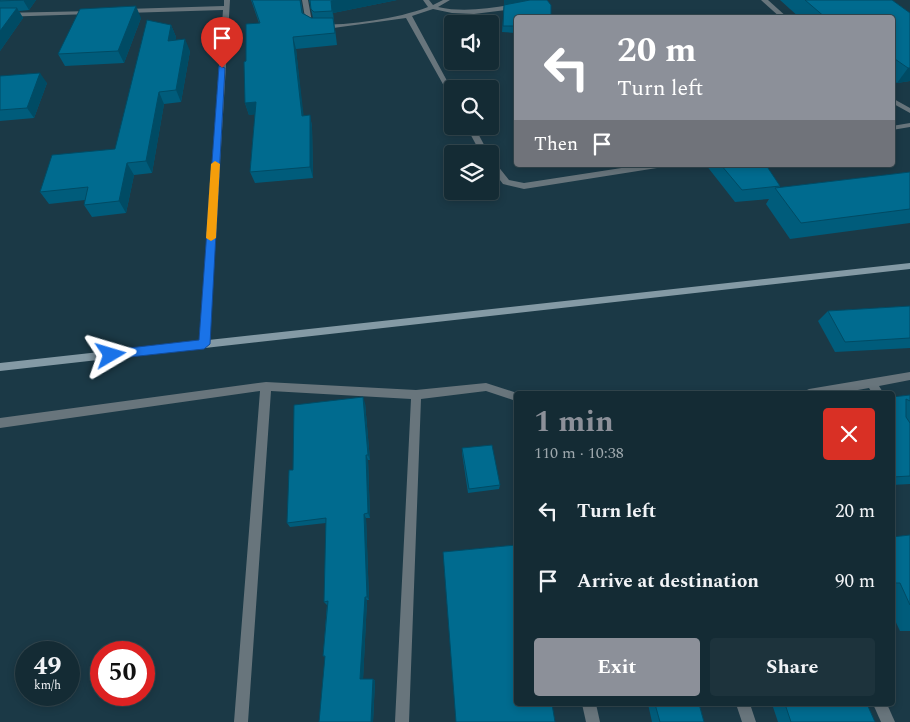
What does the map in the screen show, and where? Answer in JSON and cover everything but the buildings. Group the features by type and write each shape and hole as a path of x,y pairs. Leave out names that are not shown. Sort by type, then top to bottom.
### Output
{"main road":[{"path":"0,367 910,266"}],"street":[{"path":"305,0 309,23 315,27 408,15 447,0"},
{"path":"426,0 431,7 458,13 478,13 522,6"},
{"path":"764,0 782,15"},
{"path":"118,12 226,4 204,344"},
{"path":"0,15 98,12"},
{"path":"408,15 444,80"},
{"path":"895,102 910,110"},
{"path":"895,128 910,125"},
{"path":"499,173 506,182 524,186 644,167"},
{"path":"824,391 910,376"},
{"path":"872,382 877,391"},
{"path":"241,722 266,386"},
{"path":"0,423 266,386 416,395 486,387 514,395"},
{"path":"402,722 416,395"},
{"path":"589,706 593,722"},
{"path":"744,706 749,722"},
{"path":"881,706 888,722"}],"slow traffic":[{"path":"211,238 215,164"}],"route":[{"path":"111,355 204,344 222,68"}]}
